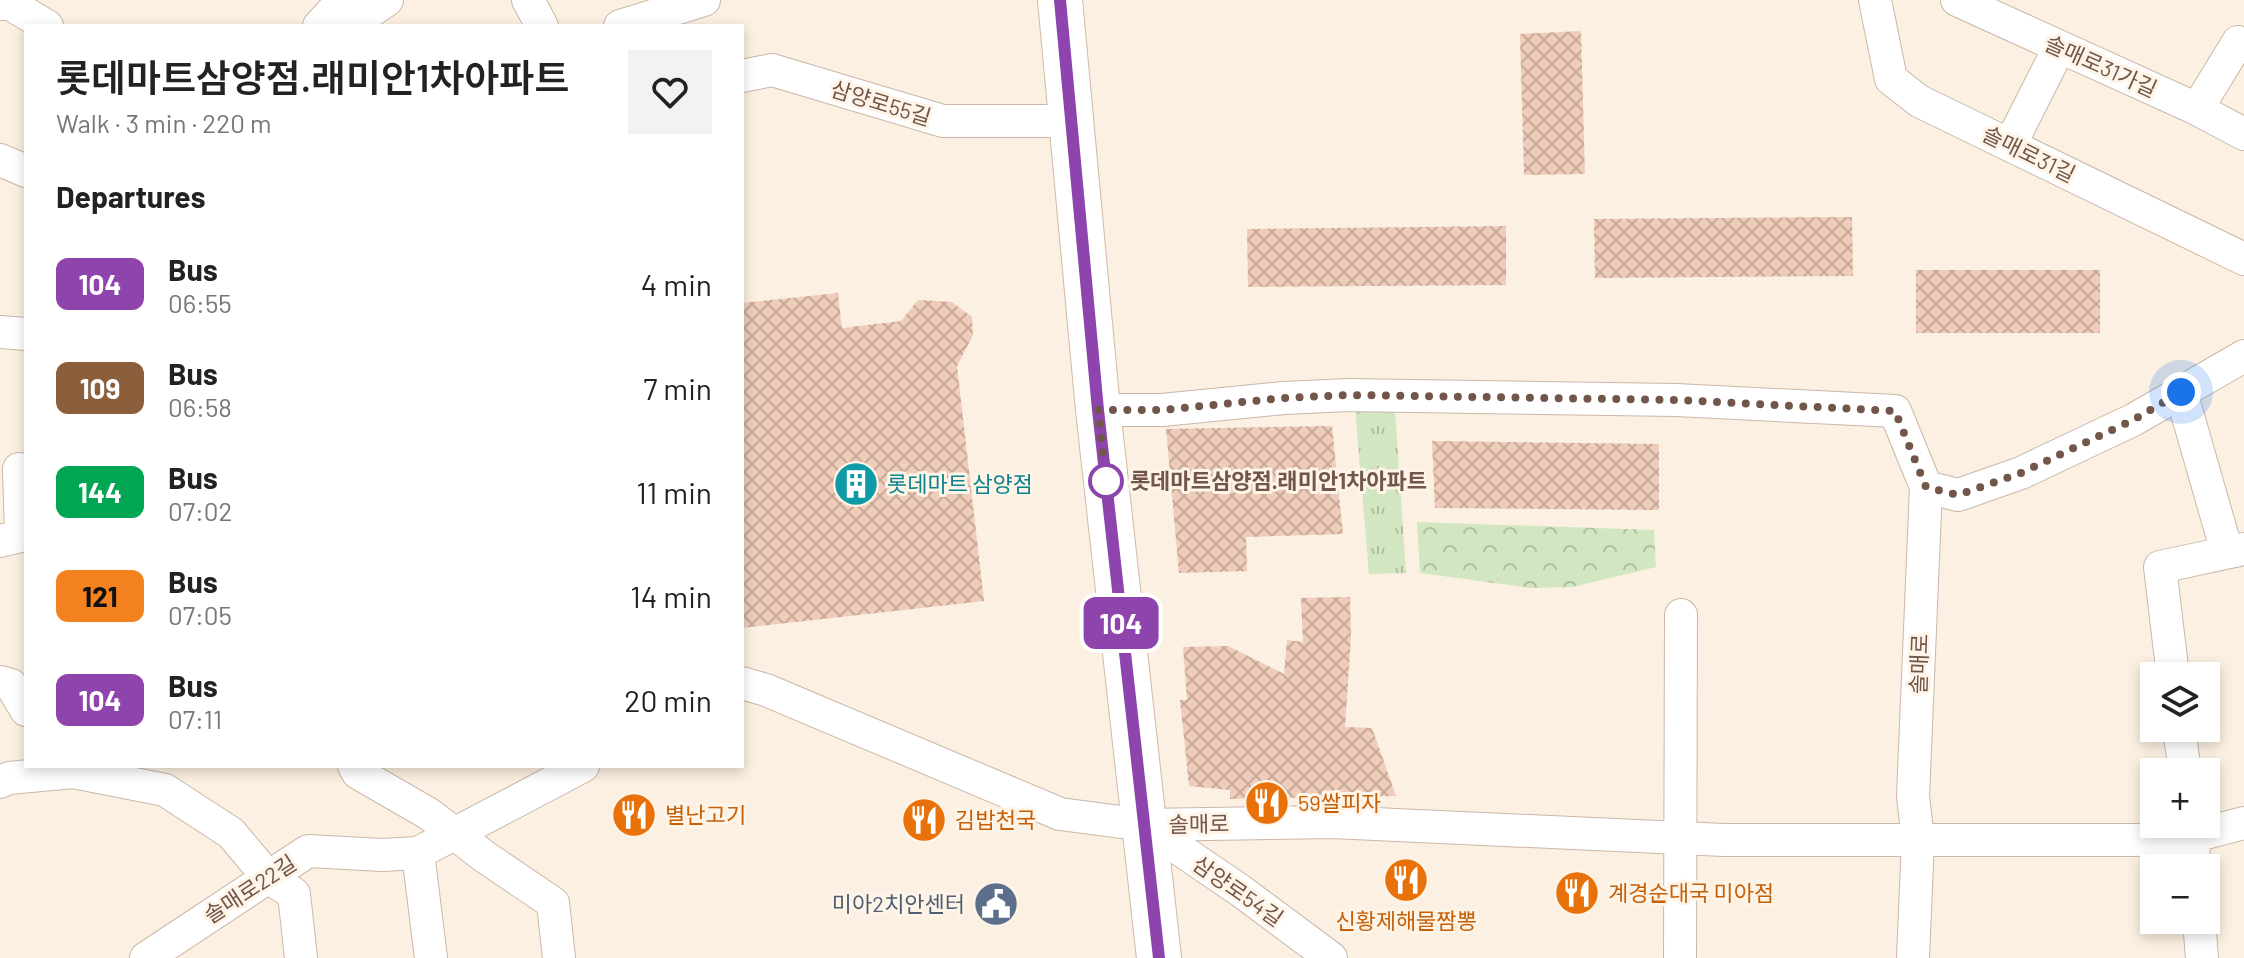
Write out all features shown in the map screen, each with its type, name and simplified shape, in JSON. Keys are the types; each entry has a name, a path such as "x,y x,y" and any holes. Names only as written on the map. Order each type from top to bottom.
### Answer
{"main road":[{"path":"1060,0 1098,410 1159,958"}],"street":[{"path":"321,24 343,0"},
{"path":"352,24 387,0"},
{"path":"528,0 541,24"},
{"path":"626,24 704,0"},
{"name":"솔매로31길","path":"1875,0 1891,79 1919,101 2244,259"},
{"name":"솔매로31가길","path":"1957,0 2197,109 2244,134"},
{"path":"0,4 10,4 44,24"},
{"path":"2197,109 2241,43"},
{"path":"2010,145 2059,48"},
{"name":"삼양로55길","path":"744,76 772,70 943,121 1071,121"},
{"path":"0,160 24,170"},
{"path":"0,332 24,334"},
{"path":"1098,410 1162,410 1348,395 1676,400 1895,411 1926,487 1958,495 2021,473 2133,420 2244,356"},
{"path":"2171,662 2160,567 2236,550 2181,392"},
{"path":"0,541 21,536 15,469"},
{"name":"솔매로","path":"1918,840 1913,796 1926,487"},
{"path":"1680,958 1681,615"},
{"path":"0,682 11,685 24,707"},
{"name":"솔매로","path":"744,684 766,690 1060,814 1144,825 1332,822 1682,838 2179,840 2193,843 2244,823"},
{"path":"355,768 358,773 429,814 553,903 559,958"},
{"name":"솔매로22길","path":"146,958 308,851 382,855 418,853 579,768"},
{"path":"0,782 38,771 73,772 165,790 231,833 268,877 294,894 301,958"},
{"name":"삼양로54길","path":"1144,825 1241,891 1331,958"},
{"path":"1913,958 1918,840"},
{"path":"418,853 431,958"},
{"path":"2200,934 2202,958"}],"green space":[{"path":"1355,408 1395,410 1406,573 1369,574"},
{"path":"1417,522 1654,530 1656,567 1572,587 1531,588 1420,573"}],"building":[{"path":"1581,31 1585,174 1524,175 1520,34"},
{"path":"1852,217 1853,276 1595,278 1594,219"},
{"path":"1506,226 1506,285 1248,287 1247,229"},
{"path":"1916,270 2100,270 2100,333 1916,333"},
{"name":"롯데마트 삼양점","path":"838,293 842,328 901,321 918,300 952,302 972,317 973,335 957,366 984,601 744,628 744,303"},
{"path":"1332,426 1343,534 1246,537 1247,571 1179,573 1166,429"},
{"path":"1432,441 1659,444 1659,510 1435,508"},
{"path":"1350,597 1351,637 1345,727 1372,728 1396,796 1230,799 1230,790 1189,786 1180,700 1187,700 1183,647 1228,646 1284,674 1287,640 1303,642 1301,598"}],"bus line":[{"name":"104","path":"1060,0 1098,410 1159,958"}],"place":[{"name":"롯데마트삼양점.래미안1차아파트","path":"1106,481"},
{"name":"롯데마트 삼양점","path":"856,484"},
{"name":"59쌀피자","path":"1267,803"},
{"name":"별난고기","path":"634,815"},
{"name":"김밥천국","path":"924,820"},
{"name":"신황제해물짬뽕","path":"1406,880"},
{"name":"계경순대국 미아점","path":"1577,893"},
{"name":"미아2치안센터","path":"996,904"}],"route":[{"path":"1106,481 1098,410 1162,410 1348,395 1676,400 1895,411 1926,487 1958,495 2021,473 2133,420 2181,392"}]}
